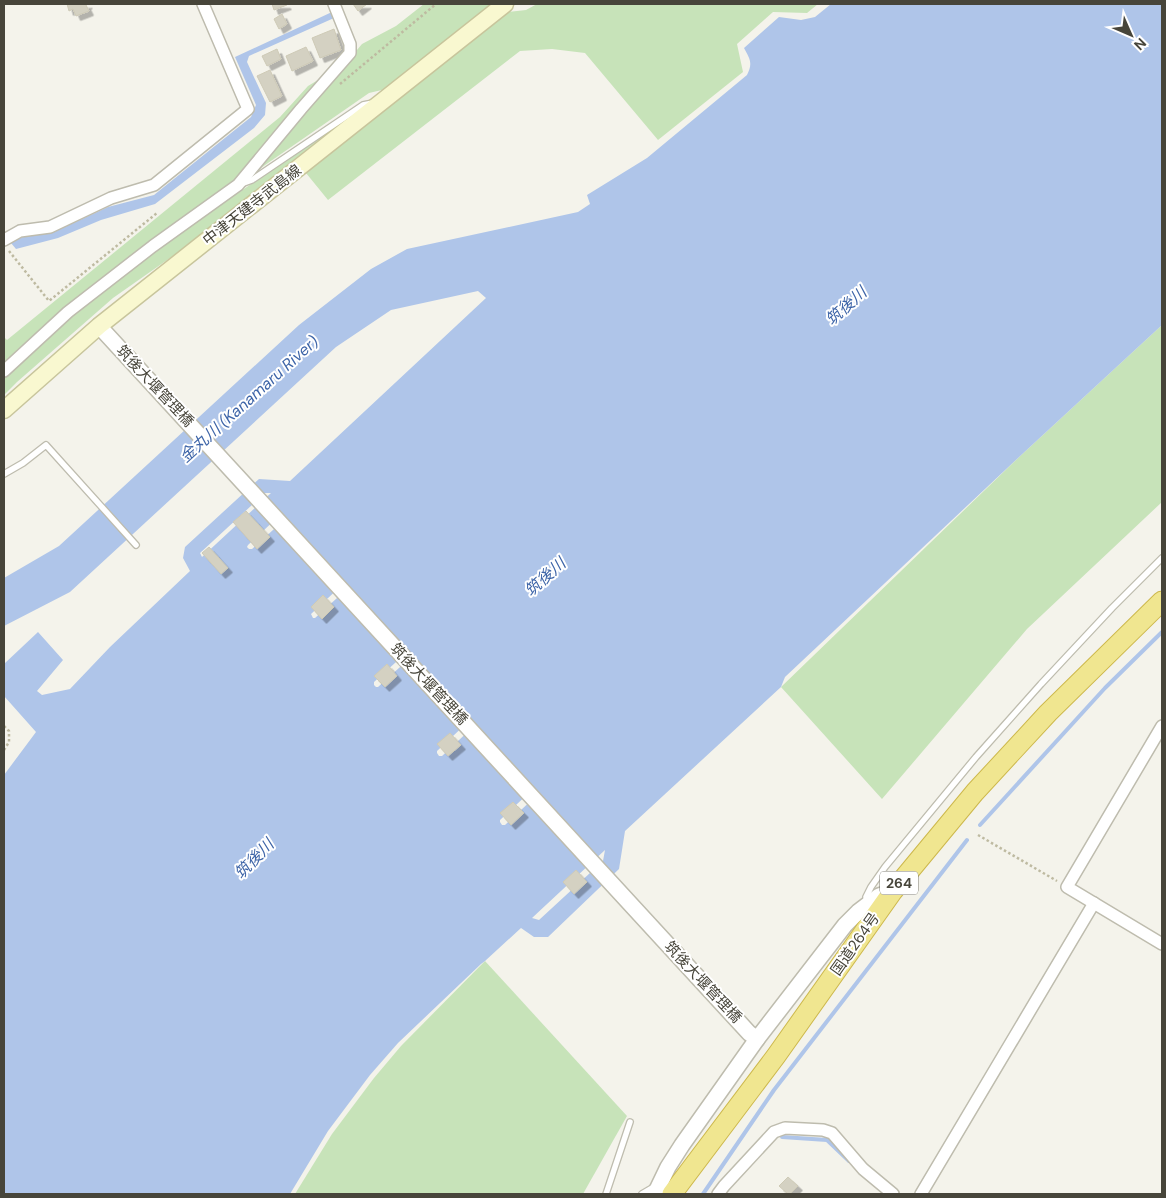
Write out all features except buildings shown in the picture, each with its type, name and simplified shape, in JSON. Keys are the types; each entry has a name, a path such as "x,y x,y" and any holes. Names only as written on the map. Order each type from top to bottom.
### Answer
{"highway":[{"name":"国道264号","path":"663,1190 776,1056 893,891 975,792 1048,713 1162,601"}],"main road":[{"name":"中津天建寺武島線","path":"4,410 104,331 382,102 505,4"}],"street":[{"path":"7,246 20,232 50,227 110,198 154,185 248,109 203,4"},
{"path":"4,371 68,312 153,246 238,185 301,108 350,53 350,44 334,4"},
{"name":"筑後大堰管理橋","path":"104,331 753,1036"},
{"path":"1162,726 1067,887 1162,944"},
{"path":"663,1190 668,1167 753,1036 845,925 879,896 893,891"},
{"path":"921,1194 1094,903"},
{"path":"718,1194 774,1132 785,1128 823,1130 832,1133 863,1170 893,1194"}],"lane":[{"path":"238,185 252,180 362,105 382,102"},
{"path":"4,474 46,445 136,545"},
{"path":"867,905 866,897 871,887 914,831 976,757 1079,642 1162,558"},
{"path":"606,1194 630,1122"},
{"path":"642,1194 663,1190"}],"path":[{"path":"336,87 436,4"},
{"path":"7,246 49,301 157,213"},
{"path":"4,726 9,732 9,742 4,750"},
{"path":"978,835 1067,887"}],"green space":[{"path":"424,4 493,4 386,89 369,93 255,172 362,44 396,26"},
{"path":"537,4 818,4 807,13 773,12 737,44 743,72 658,140 585,53 552,49 520,51 328,200 306,173 508,12 526,10"},
{"path":"323,77 238,177 151,242 4,364 4,337 7,340 280,117 308,86"},
{"path":"356,113 187,246 113,298 4,395 4,378 76,313 154,250"},
{"path":"1162,325 1162,502 1027,629 882,799 781,687 1018,458"},
{"path":"485,961 627,1116 583,1194 295,1194 332,1134 374,1078 401,1046"}],"water":[{"path":"831,4 1162,4 1162,325 785,677 781,687 625,831 619,869 548,937 534,937 521,928 398,1043 370,1075 328,1131 290,1194 4,1194 4,775 36,732 4,696 4,664 38,632 63,660 37,691 42,695 70,689 110,647 190,571 183,558 185,547 259,479 290,481 486,298 478,291 391,310 336,347 70,592 4,626 4,578 59,546 299,325 371,269 407,249 578,212 590,204 587,195 647,158 747,75 750,61 744,48 779,17 801,20 815,17","holes":["265,493 271,493 202,557 200,553","280,515 284,520 252,549 247,547 248,545","343,584 347,589 313,618 311,614","406,653 410,658 378,687 374,685 374,682","469,721 474,726 442,756 439,756 437,753","532,790 537,795 505,825 502,825 500,822","605,850 603,861 539,920 532,918"]},
{"path":"332,12 334,18 249,56 247,62 266,103 265,115 254,128 155,204 101,220 58,238 16,249 11,243 18,238 54,232 108,207 154,195 251,117 256,105 235,57"}],"waterway":[{"path":"980,825 1105,688 1162,632"},
{"path":"703,1194 774,1090 967,840"},
{"path":"782,1137 827,1140 849,1161"}],"water label":[{"name":"筑後川","path":"846,306"},
{"name":"金丸川 (Kanamaru River)","path":"249,399"},
{"name":"筑後川","path":"545,577"},
{"name":"筑後川","path":"254,859"}]}
